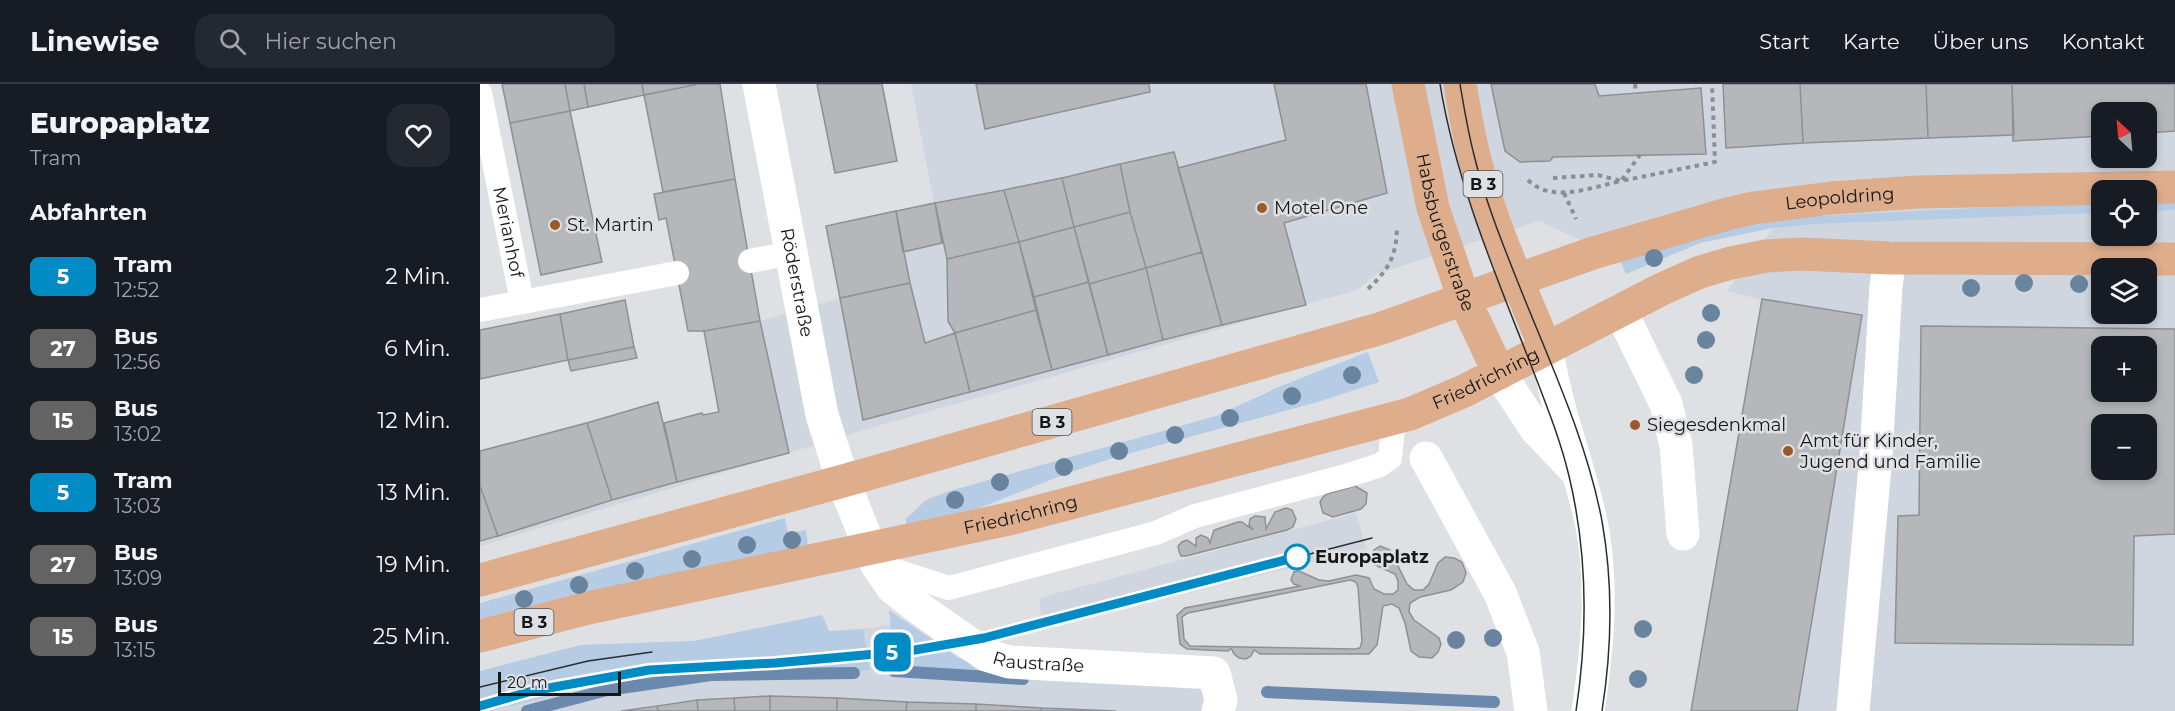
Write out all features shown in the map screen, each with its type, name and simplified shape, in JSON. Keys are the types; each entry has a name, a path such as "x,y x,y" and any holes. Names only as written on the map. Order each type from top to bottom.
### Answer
{"main road":[{"name":"Habsburgerstraße","path":"1408,84 1433,208 1464,299 1499,373"},
{"name":"B 3","path":"1460,84 1474,157 1517,280 1546,349"},
{"name":"Leopoldring","path":"1517,280 1619,245 1753,207 1831,198 1918,192 2175,187"},
{"path":"1546,349 1700,272 1766,256 1800,254 1890,258 2175,259"},
{"path":"1464,299 1517,280"},
{"name":"B 3","path":"480,580 843,481 1382,328 1464,299"},
{"name":"Friedrichring","path":"480,636 588,608 874,557 1394,418 1464,391 1546,349"}],"street":[{"name":"Röderstraße","path":"759,84 822,415 843,481"},
{"path":"1853,711 1876,455 1886,286 1890,258"},
{"path":"1620,310 1666,404 1677,445 1683,534"},
{"path":"1546,349 1593,533 1598,626 1588,711"},
{"path":"1499,373 1536,429 1580,476"},
{"path":"1426,458 1500,593 1523,652 1531,711"},
{"name":"Raustraße","path":"843,481 874,557 893,588 986,655 1009,662 1214,673 1221,700 1218,711"}],"lane":[{"name":"Merianhof","path":"480,93 522,301"},
{"path":"750,261 791,253"},
{"name":"Merianhof","path":"480,310 677,273"},
{"path":"874,557 949,588 1156,533 1195,516 1380,465 1390,458 1394,418"}],"path":[{"path":"1635,84 1636,93"},
{"path":"1528,180 1534,186 1547,192 1564,193 1715,162 1712,84"},
{"path":"1621,181 1640,155"},
{"path":"1553,178 1598,175 1621,181"},
{"path":"1368,289 1382,275 1396,249 1398,218"}],"shaded area":[{"path":"911,84 2175,84 2175,199 2157,200 2157,180 2091,180 2091,203 1815,216 1619,258 1539,221 1377,274 1357,290 881,425 480,546 480,451 658,402 664,423 702,413 703,415 718,412 704,331 760,321 840,298 903,252 942,243"},
{"path":"2175,199 2175,210 2157,211 2157,200"},
{"path":"2091,202 2091,213 1816,224 1773,228 1700,243 1626,274 1619,258 1749,223 1815,216"},
{"path":"2175,210 2175,711 1691,711 1762,300 1727,291 1773,228 1816,224 2091,213 2091,246 2157,246 2157,211"},
{"path":"1368,352 1379,382 1321,401 1116,457 1068,473 977,509 906,525 906,519 926,500 946,492 1216,416 1281,386"},
{"path":"1356,513 1366,549 1043,629 1039,598"},
{"path":"785,518 788,533 806,530 808,546 578,594 480,619 480,603"},
{"path":"889,610 957,657 983,668 982,673 895,668"},
{"path":"822,615 829,631 863,629 870,670 699,676 588,687 490,711 480,711 480,671 581,645 694,641"},
{"path":"907,622 944,648 899,669 1190,682 1236,711 480,711 480,671 581,645 694,641 863,629"}],"building":[{"path":"502,84 565,84 570,111 510,123"},
{"path":"565,84 584,84 588,107 570,111"},
{"path":"584,84 642,84 644,95 588,107"},
{"path":"642,84 699,84 644,95"},
{"path":"699,84 720,84 735,179 663,192 644,95"},
{"path":"817,84 882,84 897,161 835,173"},
{"path":"976,84 1149,84 1150,92 985,129"},
{"name":"Motel One","path":"1274,84 1366,84 1387,193 1284,223 1306,305 1222,325 1178,168 1286,140"},
{"path":"1491,84 1595,84 1599,96 1701,88 1706,154 1553,157 1550,161 1520,162 1505,151"},
{"path":"1723,84 1800,84 1803,143 1726,148"},
{"path":"1800,84 1926,84 1928,138 1803,143"},
{"path":"1926,84 2012,84 2014,135 1928,138"},
{"path":"2012,84 2175,84 2175,131 2157,132 2157,102 2091,102 2091,137 2013,141"},
{"path":"570,111 602,262 541,275 510,123"},
{"path":"1174,152 1202,252 1146,268 1130,212 1120,164"},
{"path":"1120,164 1130,212 1074,227 1062,178"},
{"path":"1062,178 1074,227 1019,242 1004,190"},
{"path":"735,179 760,321 704,331 688,331 666,218 659,220 654,194"},
{"path":"1004,190 1019,242 947,259 935,203"},
{"path":"935,203 942,243 903,252 896,211"},
{"path":"896,211 910,283 840,298 826,226"},
{"path":"1130,212 1146,268 1089,284 1074,227"},
{"path":"1074,227 1089,282 1034,297 1019,242"},
{"path":"1019,242 1036,310 955,333 948,321 947,259"},
{"path":"1202,252 1222,325 1163,340 1146,268"},
{"path":"1146,268 1163,340 1108,355 1089,284"},
{"path":"1089,282 1108,355 1052,370 1034,297"},
{"path":"910,283 925,343 955,333 970,392 863,420 840,298"},
{"name":"Amt für Kinder, Jugend und Familie","path":"1762,299 1862,315 1797,711 1691,711"},
{"path":"625,300 634,347 568,360 560,314"},
{"path":"1036,310 1052,370 970,392 955,333"},
{"path":"560,314 568,360 480,379 480,330"},
{"path":"760,321 789,453 677,482 664,423 702,413 703,415 719,412 704,331"},
{"path":"1921,326 2175,329 2175,534 2134,536 2133,645 1895,643 1898,516 1919,515"},
{"path":"634,347 637,358 571,371 568,360"},
{"path":"658,402 677,482 612,500 587,423"},
{"path":"587,423 612,500 498,536 480,486 480,451"},
{"path":"480,486 498,536 480,541"},
{"path":"1355,486 1367,493 1366,504 1361,509 1333,517 1323,513 1320,502 1323,497"},
{"path":"1286,508 1292,510 1296,519 1293,527 1287,530 1181,556 1178,546 1182,542 1187,540 1196,546 1196,538 1201,535 1208,538 1210,543 1214,530 1238,522 1242,522 1253,530 1249,525 1250,519 1255,516 1265,517 1266,529 1275,512"},
{"path":"1380,546 1390,550 1407,584 1414,590 1423,590 1429,584 1438,563 1445,557 1462,562 1466,573 1463,582 1451,590 1420,597 1410,603 1409,612 1414,620 1439,638 1441,644 1438,652 1432,658 1419,657 1411,651 1399,608 1392,604 1383,606 1377,645 1369,654 1260,654 1254,650 1246,659 1239,658 1231,648 1228,651 1187,649 1180,644 1177,615 1185,608 1300,586 1291,580 1294,572 1299,571 1319,580 1329,581 1356,575 1369,578 1374,589 1384,594 1393,594 1398,590 1395,574 1375,565 1371,558 1374,550"},
{"path":"1350,580 1356,582 1358,587 1362,641 1360,648 1190,646 1184,639 1182,617 1188,613"},
{"path":"770,696 770,711 735,711 734,698"},
{"path":"770,696 837,698 837,711 770,711"},
{"path":"734,698 735,711 698,711 697,700"},
{"path":"837,698 907,702 906,711 837,711"},
{"path":"697,700 698,711 658,711 657,706"},
{"path":"907,702 976,704 976,711 906,711"},
{"path":"976,704 1041,708 1041,711 976,711"},
{"path":"657,706 658,711 621,711"},
{"path":"1041,708 1116,711 1041,711"}],"waterway":[{"path":"894,671 1023,679"},
{"path":"527,711 607,690 711,675 854,673"},
{"path":"1267,692 1494,702"}],"tram line":[{"path":"1440,84 1466,192 1552,420 1569,476 1580,535 1584,593 1583,652 1576,711"},
{"path":"1460,84 1472,146 1488,202 1565,399 1595,490 1606,544 1610,616 1608,663 1602,711"},
{"path":"480,706 532,691 649,670 775,664 909,651 984,638 1372,538"},
{"name":"5","path":"480,706 532,691 649,670 775,663 909,651 984,638 1297,557"},
{"path":"480,687 588,661 652,652"}],"place":[{"name":"Motel One","path":"1262,208"},
{"name":"St. Martin","path":"555,225"},
{"name":"Siegesdenkmal","path":"1635,425"},
{"name":"Amt für Kinder, Jugend und Familie","path":"1788,451"},
{"name":"Europaplatz","path":"1297,557"}]}
